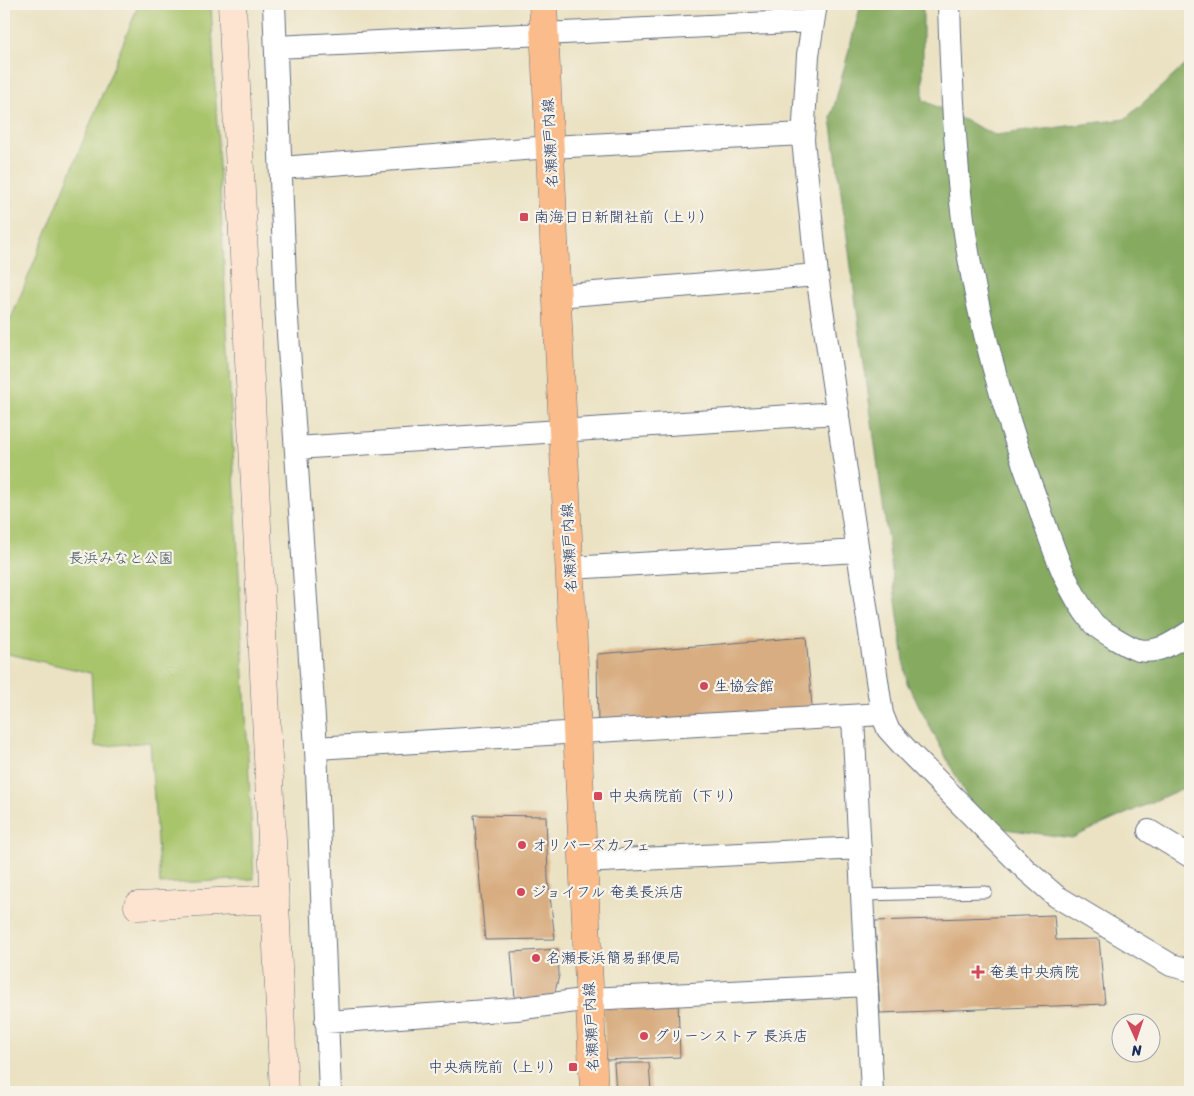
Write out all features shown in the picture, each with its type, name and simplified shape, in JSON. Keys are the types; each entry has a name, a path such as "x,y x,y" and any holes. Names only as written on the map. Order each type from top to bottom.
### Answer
{"main road":[{"name":"名瀬瀬戸内線","path":"543,4 594,1092"}],"street":[{"path":"232,4 284,1092"},
{"path":"274,4 286,304 316,748 330,1092"},
{"path":"949,4 955,148 973,278 988,350 1017,448 1052,543 1071,590 1095,625 1138,650 1165,649 1190,632"},
{"path":"276,47 545,34 814,12 808,55 804,134 818,275 882,714 888,729 906,749 1026,870 1056,896 1171,965 1190,970"},
{"path":"281,168 550,147 804,134"},
{"path":"557,296 818,275"},
{"path":"296,448 838,413"},
{"path":"570,568 858,551"},
{"path":"316,748 882,714"},
{"path":"853,717 872,1092"},
{"path":"1150,831 1190,856"},
{"path":"584,862 860,848"},
{"path":"138,906 275,900"},
{"path":"326,1022 516,1008 590,999 867,985"}],"lane":[{"path":"862,895 986,892"}],"green space":[{"name":"長浜みなと公園","path":"139,4 211,4 254,879 160,884 150,742 95,747 91,673 4,653 4,336"},
{"path":"861,4 923,4 923,100 995,135 1125,119 1190,61 1190,785 1072,838 982,826 907,683 831,118"}],"building":[{"name":"生協会館","path":"806,637 813,718 598,730 597,654"},
{"path":"474,815 546,816 548,879 555,939 485,940"},
{"path":"1054,915 1056,940 1099,939 1105,1004 880,1013 875,921"},
{"path":"558,949 559,976 552,1003 516,1009 511,952"},
{"path":"678,1001 680,1057 606,1060 603,1005"},
{"path":"614,1063 649,1063 651,1092 616,1092"}],"place":[{"name":"南海日日新聞社前（上り）","path":"524,217"},
{"name":"生協会館","path":"704,686"},
{"name":"中央病院前（下り）","path":"598,796"},
{"name":"オリバーズカフェ","path":"522,845"},
{"name":"ジョイフル 奄美長浜店","path":"521,892"},
{"name":"名瀬長浜簡易郵便局","path":"536,958"},
{"name":"奄美中央病院","path":"978,972"},
{"name":"グリーンストア 長浜店","path":"644,1036"},
{"name":"中央病院前（上り）","path":"573,1067"}]}
